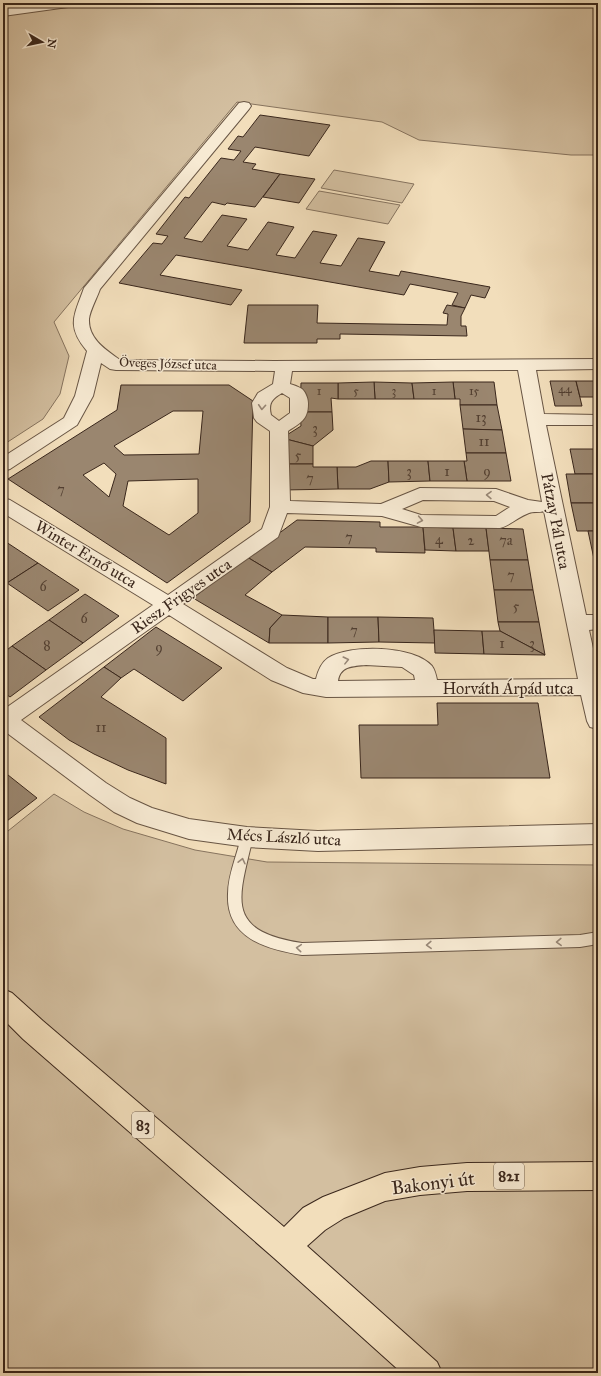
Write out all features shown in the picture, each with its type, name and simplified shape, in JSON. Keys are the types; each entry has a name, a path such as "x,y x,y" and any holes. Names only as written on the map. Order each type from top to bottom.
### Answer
{"main road":[{"name":"83","path":"3,1001 33,1030 285,1246 426,1373"},
{"name":"Bakonyi út","path":"285,1246 314,1219 334,1207 385,1187 420,1181 466,1177 598,1176"}],"street":[{"path":"3,12 68,3"},
{"name":"Öveges József utca","path":"244,106 92,288 81,319 85,338 96,351 116,365 284,366 526,364"},
{"path":"3,465 71,421 84,396 96,351"},
{"path":"526,364 598,364"},
{"name":"Pátzay Pál utca","path":"526,364 553,507 598,721"},
{"path":"281,386 296,393 299,398 298,413 279,429 263,418 261,403 264,397 281,386 284,366"},
{"path":"536,420 598,420"},
{"name":"Riesz Frigyes utca","path":"4,719 170,605 271,532 280,508 279,429"},
{"path":"383,510 420,494 496,495 526,506 553,507"},
{"name":"Winter Ernő utca","path":"3,504 170,605"},
{"path":"280,508 383,510 421,521 500,522 526,506"},
{"name":"Horváth Árpád utca","path":"170,605 279,674 311,687 326,689 590,687"},
{"path":"577,622 598,622"},
{"name":"Horváth Árpád utca","path":"326,689 330,668 337,662 350,658 388,657 407,660 424,671 427,688"},
{"name":"Mécs László utca","path":"4,719 98,789 122,805 145,816 189,829 247,837 318,841 598,834"}],"lane":[{"path":"247,837 234,893 236,913 240,921 248,930 258,937 279,946 310,949 580,941 598,938"}],"shaded area":[{"path":"3,3 598,3 598,155 571,155 419,140 382,122 237,102 54,322 69,356 60,394 43,419 3,445"},
{"path":"334,170 414,184 402,203 321,188"},
{"path":"319,191 400,205 388,224 306,209"},
{"path":"54,794 84,812 123,829 195,850 267,862 598,865 598,1373 3,1373 3,835"}],"building":[{"path":"260,115 330,125 309,156 255,147 243,162 256,164 252,169 280,174 255,207 227,203 225,205 212,202 184,238 202,242 222,215 247,219 227,246 248,250 268,222 294,227 276,255 295,258 313,231 337,235 320,263 341,266 358,238 385,242 369,271 399,276 401,271 490,287 485,298 471,295 465,308 452,305 458,293 410,284 404,295 176,255 160,275 242,290 231,305 119,283 153,243 162,244 168,236 156,234 185,197 189,198 221,158 234,160 241,151 228,149 238,136 243,137"},
{"path":"280,174 315,179 299,203 263,197"},
{"path":"248,305 318,305 317,323 447,325 448,314 443,313 447,305 465,308 461,316 461,326 466,326 467,336 340,334 340,339 317,339 317,343 244,343"},
{"path":"550,381 576,381 582,406 555,406"},
{"path":"576,381 598,381 598,397 580,397"},
{"path":"374,382 412,383 414,399 375,399"},
{"path":"374,382 375,399 338,399 338,383"},
{"path":"453,382 494,382 497,405 460,405 460,399 455,399"},
{"path":"453,382 455,399 414,399 412,383"},
{"path":"301,383 338,383 338,399 331,398 332,412 300,412"},
{"path":"121,385 229,385 253,401 250,522 167,583 8,479 117,410","holes":["173,411 203,411 199,454 124,455 114,446","104,463 116,474 109,497 83,475","198,479 198,513 169,535 123,506 128,481"]},
{"path":"460,405 497,405 502,430 463,429"},
{"path":"300,412 332,412 333,430 313,446 282,438 301,426"},
{"path":"463,429 502,430 506,453 466,453"},
{"path":"282,438 313,446 313,464 282,464"},
{"path":"570,449 598,449 598,474 575,474"},
{"path":"466,453 506,453 511,481 467,481 464,461 467,461"},
{"path":"371,461 388,461 389,482 370,489 338,489 337,467 356,467"},
{"path":"388,461 428,461 430,481 389,482"},
{"path":"428,461 464,461 467,481 430,481"},
{"path":"282,464 313,464 313,467 337,467 338,489 283,490"},
{"path":"566,474 598,474 598,503 571,503"},
{"path":"571,503 598,503 598,531 577,531"},
{"path":"297,520 380,522 380,527 423,527 425,553 376,552 376,548 305,547 272,572 247,557"},
{"path":"423,527 453,528 456,551 425,550"},
{"path":"453,528 486,528 489,551 456,551"},
{"path":"486,528 523,529 528,560 490,560"},
{"path":"588,531 598,531 598,559 594,559"},
{"path":"3,540 38,563 7,583 3,581"},
{"path":"247,557 272,572 245,595 282,615 270,628 269,643 193,598"},
{"path":"490,560 528,560 533,590 494,590"},
{"path":"38,563 79,590 48,611 7,583"},
{"path":"494,590 533,590 539,622 498,622"},
{"path":"85,594 119,616 83,643 49,620"},
{"path":"282,615 328,617 328,643 269,643 270,628"},
{"path":"328,617 378,617 379,642 328,643"},
{"path":"378,617 433,618 435,643 379,642"},
{"path":"49,620 83,643 46,670 12,646"},
{"path":"498,622 539,622 545,655 500,631"},
{"path":"156,627 222,668 183,701 134,669 121,678 104,667"},
{"path":"434,630 482,631 484,654 435,653"},
{"path":"482,631 500,631 545,655 484,654"},
{"path":"12,646 46,670 10,697 3,692 3,653"},
{"path":"104,667 121,678 101,697 166,738 166,784 128,770 94,754 69,740 39,717"},
{"path":"437,703 538,703 550,778 361,778 359,725 438,725"},
{"path":"3,771 37,798 3,824"}]}
